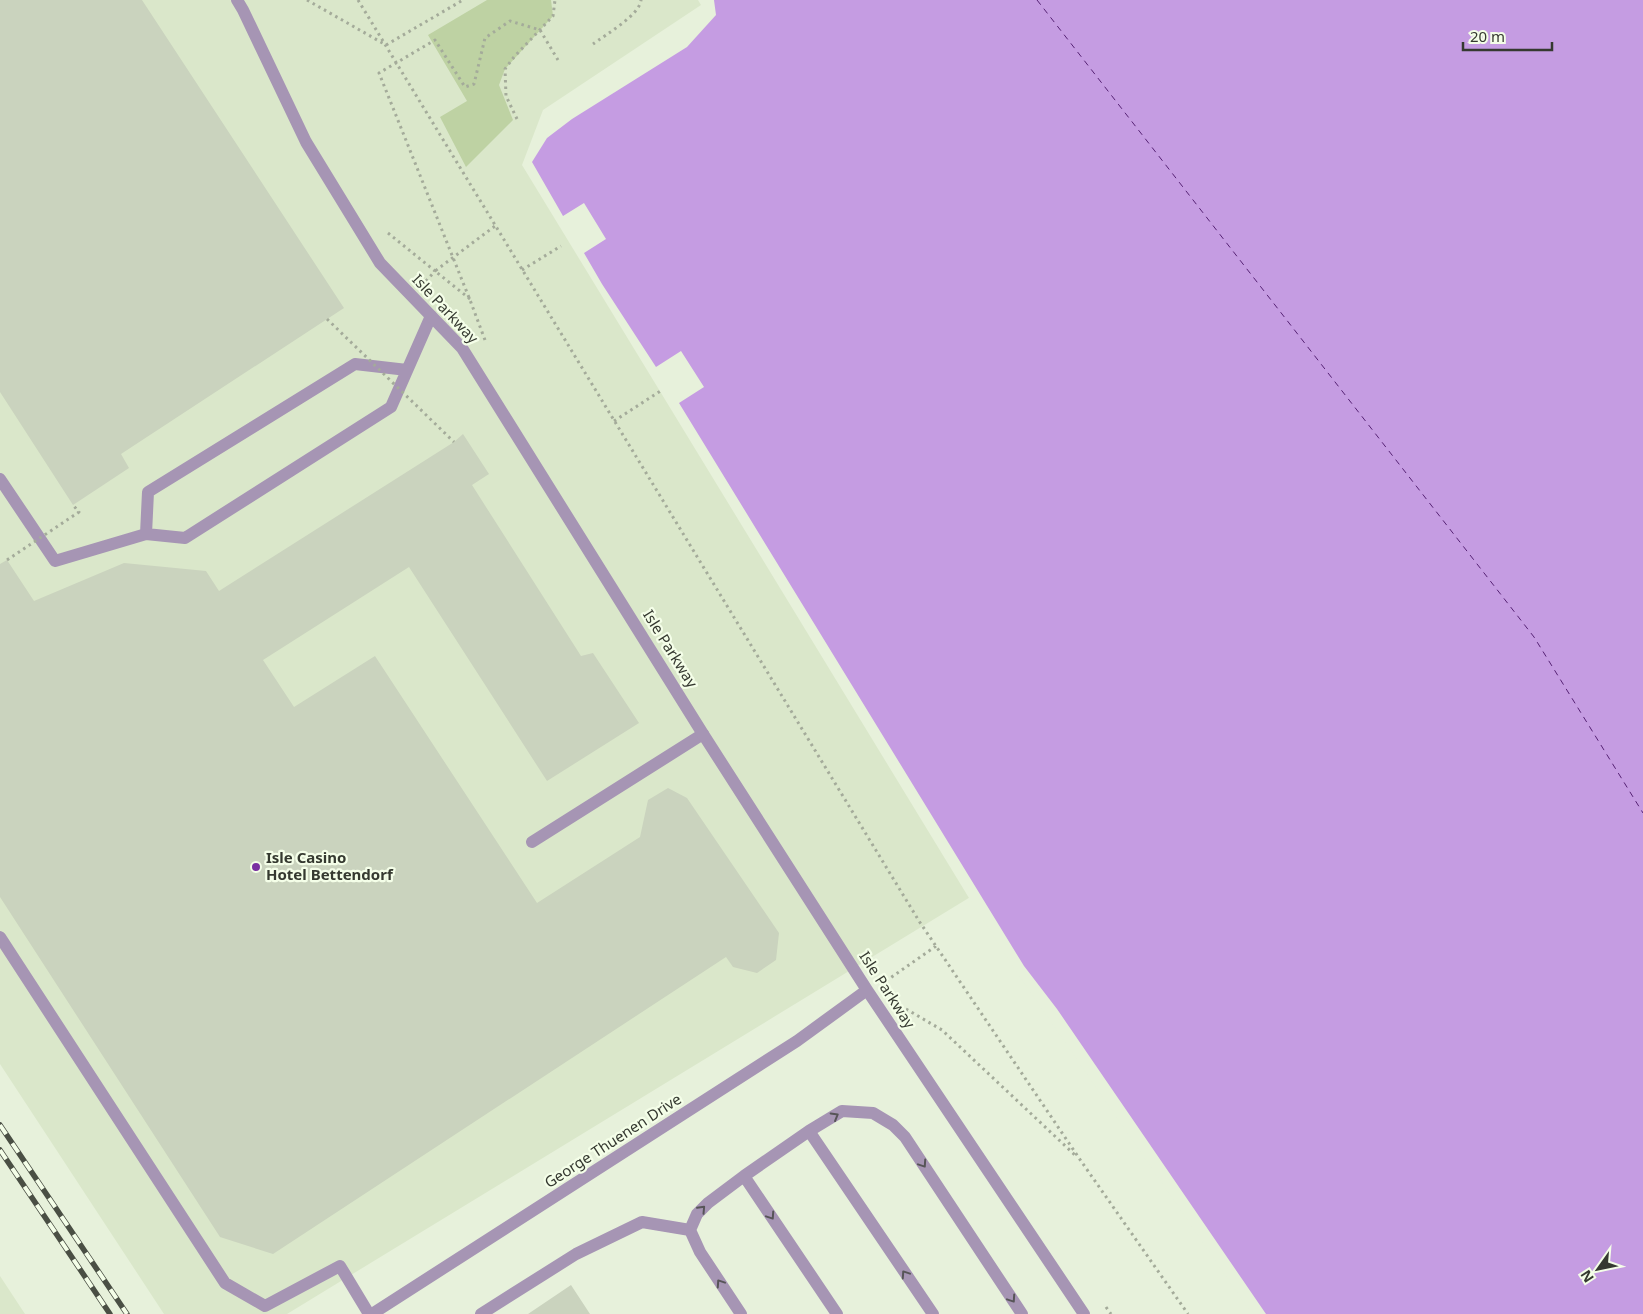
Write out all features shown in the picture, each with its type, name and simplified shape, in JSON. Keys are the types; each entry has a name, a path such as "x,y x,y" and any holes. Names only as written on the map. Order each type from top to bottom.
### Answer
{"street":[{"name":"Isle Parkway","path":"236,0 243,10 306,142 380,263 462,348 703,734 867,990 1084,1314"},
{"path":"0,479 55,561 146,534 185,538 391,407 431,316"},
{"path":"146,534 148,492 355,364 407,370"},
{"path":"532,842 703,734"},
{"path":"0,937 225,1283 264,1306 340,1266 371,1314"},
{"name":"George Thuenen Drive","path":"371,1314 797,1041 867,990"},
{"path":"741,1314 700,1252 690,1230 697,1214 708,1203 744,1176 808,1131 842,1111 873,1113 893,1125 905,1137 1022,1314"},
{"path":"808,1131 933,1314"},
{"path":"744,1176 837,1314"},
{"path":"481,1314 576,1254 642,1222 690,1230"}],"path":[{"path":"307,0 386,45"},
{"path":"358,0 914,913 1081,1161 1188,1314"},
{"path":"386,45 463,0"},
{"path":"516,119 506,96 504,69 553,16 555,0"},
{"path":"593,44 626,20 641,5 642,0"},
{"path":"485,342 453,257 378,73 435,40 465,87 474,84 485,38 510,21 540,30 558,60"},
{"path":"470,300 435,271 495,226"},
{"path":"522,270 561,246"},
{"path":"327,319 454,442"},
{"path":"614,421 662,390"},
{"path":"7,560 79,512 73,505"},
{"path":"890,990 885,981 936,946"},
{"path":"906,1015 901,1006 942,1030 1081,1161"},
{"path":"1105,1306 1111,1314"}],"shaded area":[{"path":"0,0 701,0 972,896 287,1314 164,1314 0,1064"},
{"path":"487,0 551,0 553,16 505,69 499,85 513,120 466,167 440,117 467,101 428,35"},
{"path":"701,0 1643,0 1643,1314 1255,1314 1057,1025 524,164 545,112 704,6"},
{"path":"0,1276 25,1314 0,1314"}],"pier":[{"path":"698,0 714,0 716,15 687,47 572,119 547,138 532,162 563,216 584,203 606,239 584,253 656,367 681,351 704,387 679,403 1024,966 1057,1009 1266,1314 1252,1314 1016,971 969,898 522,165 543,110 701,5"}],"building":[{"path":"0,0 142,0 344,308 121,454 129,468 73,505 0,392"},
{"name":"Isle Casino Hotel Bettendorf","path":"463,434 489,474 472,485 581,656 593,653 639,723 547,781 409,567 263,660 294,707 375,656 537,903 640,837 648,800 668,788 687,798 779,933 776,960 757,973 733,967 726,957 273,1254 220,1237 0,897 0,564 7,560 34,601 124,563 206,571 219,591 454,442"},
{"path":"571,1285 590,1314 528,1314"}],"ferry route":[{"path":"1037,0 1534,637 1643,813"}],"railway":[{"path":"0,1125 127,1314"},
{"path":"0,1150 110,1314"}],"place":[{"name":"Isle Casino Hotel Bettendorf","path":"256,867"}]}
